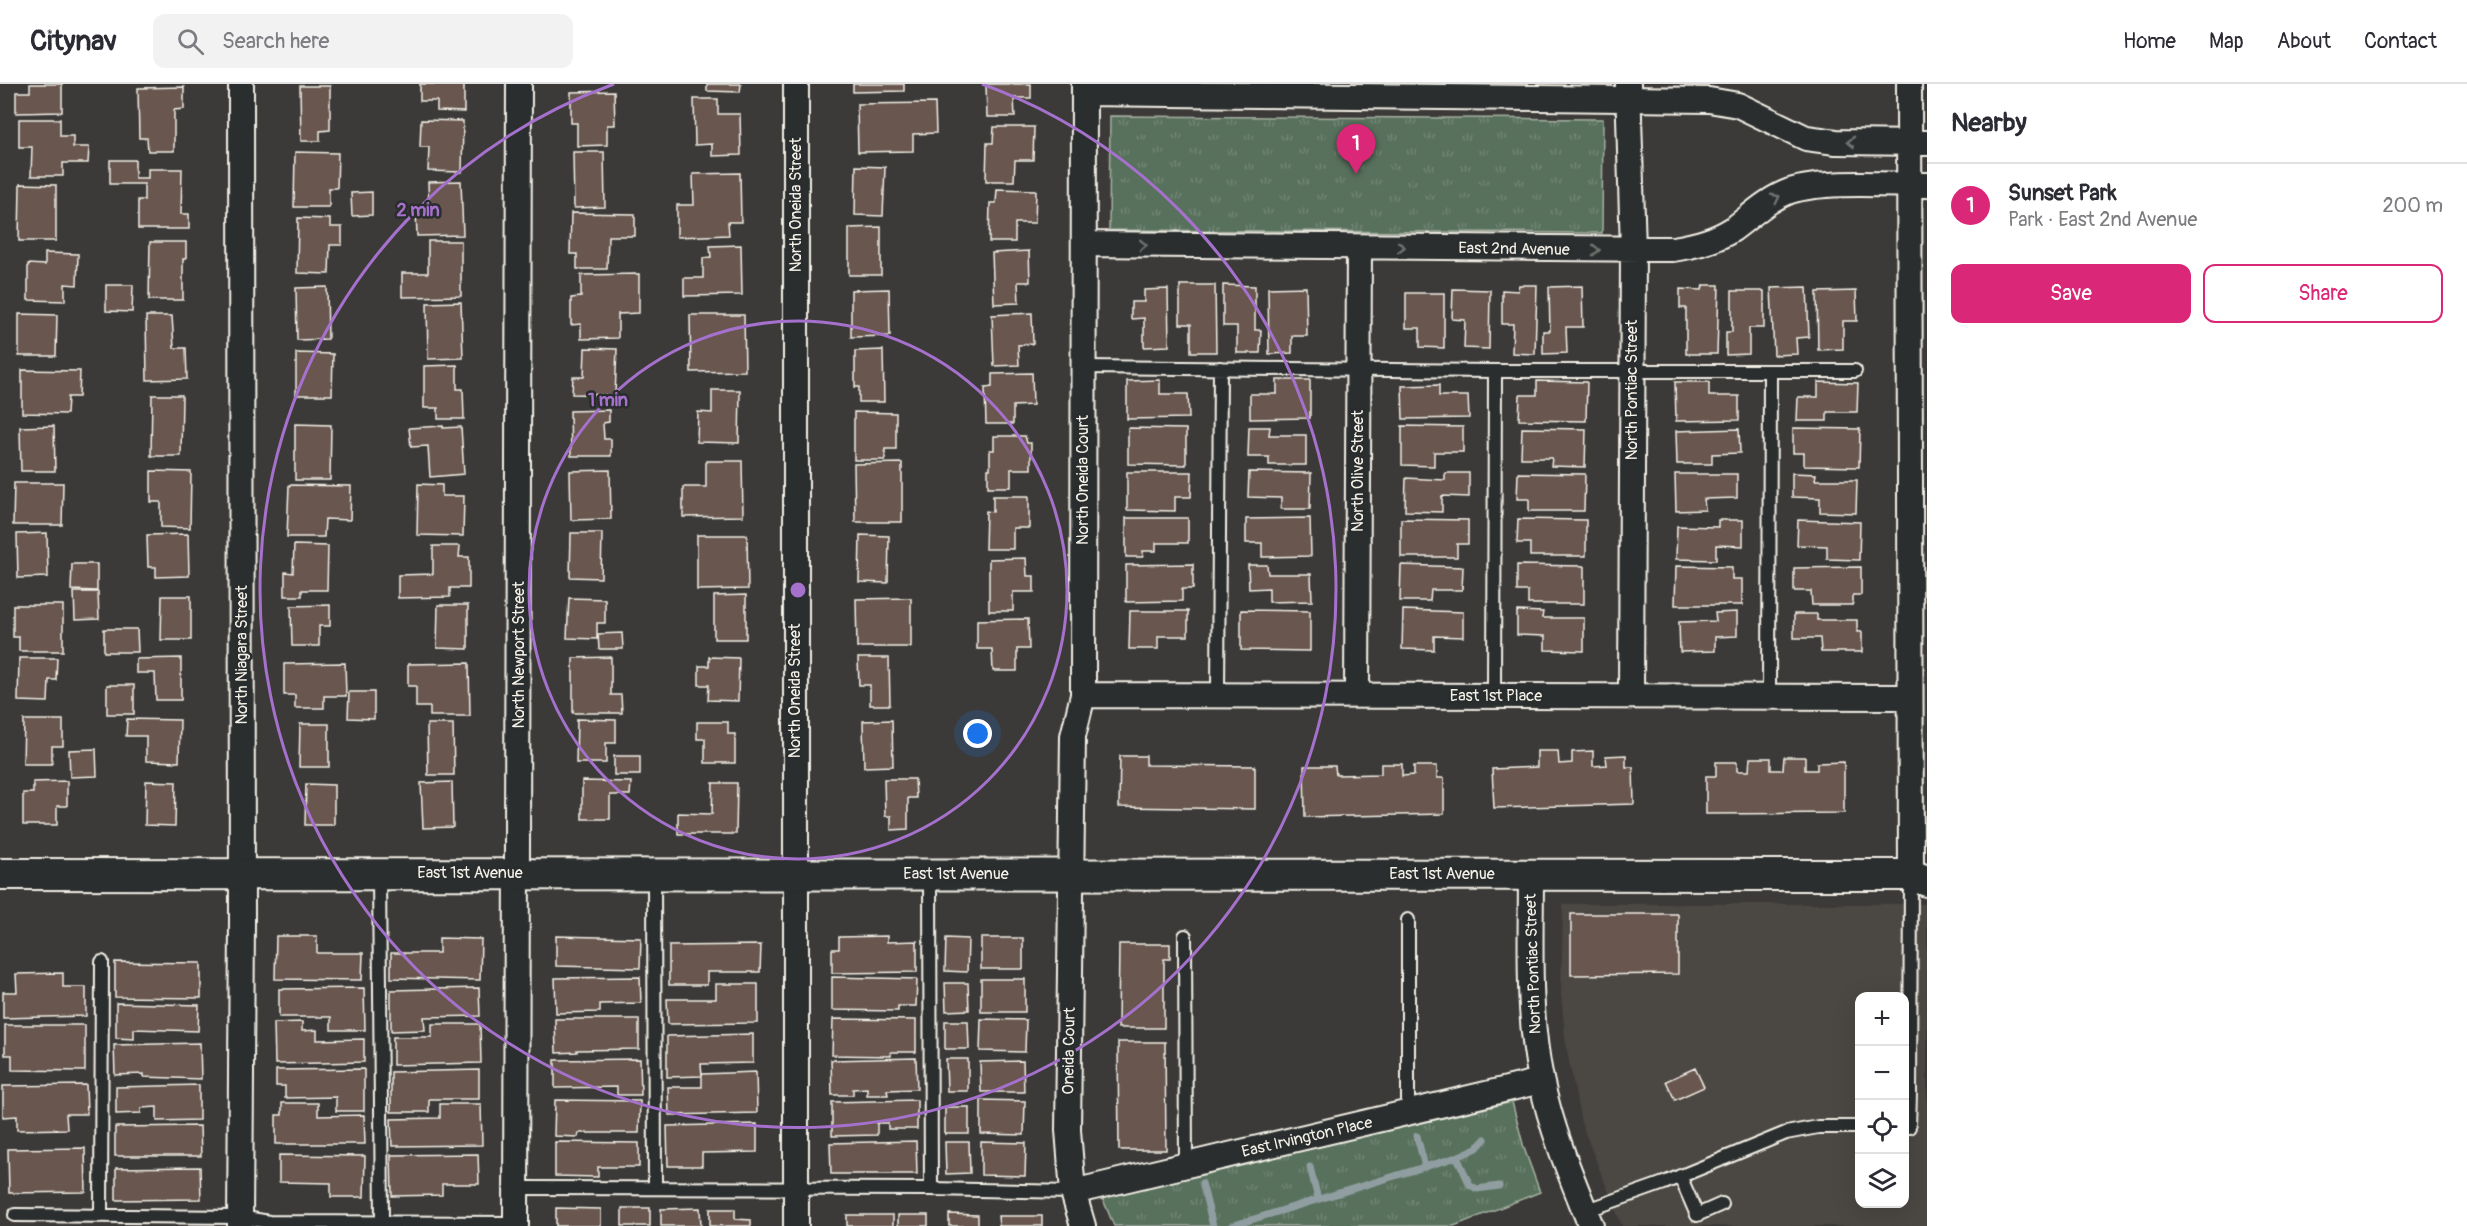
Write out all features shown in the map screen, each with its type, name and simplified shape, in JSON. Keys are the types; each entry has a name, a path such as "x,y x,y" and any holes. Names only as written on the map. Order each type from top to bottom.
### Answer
{"street":[{"name":"North Niagara Street","path":"240,1221 241,84"},
{"name":"North Newport Street","path":"516,1225 519,84"},
{"name":"North Oneida Street","path":"796,84 794,1188 796,1226"},
{"path":"1909,84 1918,143 1919,185 1918,514 1909,697 1922,874"},
{"path":"1084,89 1628,92 1726,102 1760,114 1806,138 1836,142 1918,143"},
{"name":"North Oneida Court","path":"1071,875 1072,736 1083,695 1084,89"},
{"name":"North Pontiac Street","path":"1628,92 1633,250 1631,696"},
{"name":"East 2nd Avenue","path":"1084,244 1673,249 1706,243 1731,230 1769,201 1797,189 1836,185 1919,185"},
{"name":"North Olive Street","path":"1358,695 1359,247"},
{"name":"East 1st Place","path":"1083,695 1909,697"},
{"name":"North Pontiac Street","path":"1531,873 1531,993 1541,1082 1565,1160 1588,1218"},
{"name":"East 1st Avenue","path":"0,874 1922,874"},
{"name":"Oneida Court","path":"1071,875 1068,1130 1072,1192 1083,1226"},
{"name":"East Irvington Place","path":"1072,1192 1541,1082"}],"lane":[{"path":"1083,367 1495,371 1855,370"},
{"path":"1218,695 1220,368"},
{"path":"1494,696 1495,371"},
{"path":"1769,696 1770,371"},
{"path":"379,873 382,1221"},
{"path":"654,873 655,1188"},
{"path":"930,873 931,1189"},
{"path":"1909,1127 1922,874"},
{"path":"1408,920 1408,1114"},
{"path":"1185,936 1186,1165"},
{"path":"101,1216 102,962"},
{"path":"1588,1218 1773,1137 1802,1128 1855,1127"},
{"path":"1680,1176 1696,1215 1722,1204"},
{"path":"517,1188 794,1188 1072,1192"},
{"path":"15,1215 269,1222 382,1221 516,1225"}],"shaded area":[{"path":"1563,904 1927,904 1927,1226 1622,1226 1581,1123 1566,1045 1561,995"}],"green space":[{"path":"1110,116 1603,119 1602,233 1109,230"},
{"path":"1512,1102 1524,1148 1540,1192 1454,1226 1114,1226 1102,1197"}],"building":[{"path":"30,84 62,84 62,112 16,113 16,92 30,92"},
{"path":"420,84 464,84 464,112 437,111 437,101 420,101"},
{"path":"707,84 741,84 740,92 707,91"},
{"path":"853,84 904,84 904,91 853,92"},
{"path":"986,84 1031,84 1031,98 1014,98 1015,117 987,117"},
{"path":"300,86 330,86 330,130 320,131 320,141 301,141"},
{"path":"184,87 184,109 174,110 174,151 148,151 147,138 139,138 138,88"},
{"path":"614,91 615,125 607,125 607,145 577,146 577,123 571,123 571,92"},
{"path":"694,99 718,99 718,114 740,114 741,155 712,156 712,144 695,145"},
{"path":"935,103 936,133 913,134 913,151 858,152 857,104"},
{"path":"19,119 60,119 60,136 73,136 73,147 89,147 88,163 63,163 63,176 31,176 32,147 19,147"},
{"path":"421,120 463,121 462,172 428,171 429,147 420,147"},
{"path":"994,127 1034,127 1033,160 1015,160 1014,181 986,181 987,143 993,143"},
{"path":"295,152 338,153 337,188 329,188 329,207 294,207"},
{"path":"573,152 604,152 605,207 574,208"},
{"path":"110,160 135,160 135,178 148,178 148,169 182,169 181,214 189,214 189,229 138,229 138,200 144,200 144,184 110,184"},
{"path":"856,166 885,167 883,216 855,215"},
{"path":"740,173 741,222 728,222 729,235 677,237 677,205 694,205 693,174"},
{"path":"461,181 463,235 417,236 416,209 429,209 428,182"},
{"path":"20,184 56,185 56,241 19,241"},
{"path":"997,189 1036,190 1035,223 1015,223 1015,242 989,242 990,203 996,203"},
{"path":"372,192 372,215 352,216 351,193"},
{"path":"571,213 635,214 635,236 608,236 607,269 577,269 577,254 570,254"},
{"path":"298,218 330,219 330,227 342,227 342,245 330,245 329,274 297,273"},
{"path":"881,227 881,275 849,275 849,228"},
{"path":"428,241 461,241 461,296 402,297 402,273 428,273"},
{"path":"150,242 186,242 186,259 183,259 183,300 149,300"},
{"path":"741,245 742,295 684,296 684,278 703,278 703,258 711,257 710,246"},
{"path":"1029,251 1030,282 1018,282 1019,303 994,304 992,253"},
{"path":"45,253 78,254 77,285 65,284 65,301 28,300 28,264 45,265"},
{"path":"639,274 639,313 618,314 618,338 581,339 581,324 571,325 571,298 581,297 581,275"},
{"path":"106,285 133,285 132,312 106,311"},
{"path":"1180,285 1215,285 1216,352 1191,352 1191,324 1180,324"},
{"path":"1223,285 1255,286 1255,330 1261,330 1260,353 1237,353 1237,326 1223,326"},
{"path":"1519,285 1537,285 1535,354 1512,353 1513,324 1502,324 1502,290 1518,291"},
{"path":"1703,285 1719,285 1717,354 1686,354 1686,308 1680,308 1680,289 1702,290"},
{"path":"1582,286 1583,327 1566,327 1567,353 1543,354 1543,331 1550,331 1549,287"},
{"path":"327,287 328,339 297,340 296,288"},
{"path":"1306,287 1307,336 1292,336 1292,353 1269,354 1268,288"},
{"path":"1807,287 1809,337 1796,338 1797,354 1774,355 1771,288"},
{"path":"889,289 890,336 851,337 851,290"},
{"path":"1168,289 1169,346 1144,347 1144,318 1131,319 1131,302 1144,302 1144,290"},
{"path":"1453,289 1490,290 1489,349 1464,348 1465,320 1452,319"},
{"path":"1732,291 1764,291 1764,328 1749,328 1749,354 1726,355 1726,332 1732,332"},
{"path":"1856,291 1857,321 1843,321 1843,349 1818,350 1817,292"},
{"path":"1406,293 1444,293 1444,348 1420,347 1420,328 1406,328"},
{"path":"461,302 463,358 428,359 427,303"},
{"path":"1032,313 1033,344 1018,345 1019,365 994,366 992,315"},
{"path":"19,314 57,315 56,356 19,356"},
{"path":"690,315 744,315 745,371 691,372"},
{"path":"146,316 172,316 174,348 186,348 187,379 147,380"},
{"path":"585,348 617,349 615,395 572,394 573,377 584,377"},
{"path":"883,350 884,402 859,402 859,387 855,387 855,351"},
{"path":"296,353 333,354 332,395 296,395"},
{"path":"457,365 457,389 463,389 464,419 438,419 438,408 424,408 424,366"},
{"path":"22,370 80,371 79,397 68,397 67,414 22,413"},
{"path":"1032,373 1033,405 1013,406 1013,424 986,424 985,388 992,387 992,374"},
{"path":"1160,380 1160,394 1188,394 1189,418 1127,419 1127,381"},
{"path":"1277,380 1310,380 1310,418 1250,419 1250,394 1277,394"},
{"path":"1537,381 1587,382 1586,421 1519,420 1520,395 1537,395"},
{"path":"1675,382 1709,382 1709,396 1739,396 1739,420 1676,421"},
{"path":"1818,382 1858,383 1857,412 1827,412 1827,421 1797,421 1798,397 1818,397"},
{"path":"1439,385 1439,396 1468,396 1469,418 1403,419 1402,386"},
{"path":"712,390 740,390 739,443 697,442 698,412 712,413"},
{"path":"152,395 182,395 181,456 151,456"},
{"path":"609,410 609,422 603,423 604,439 611,439 611,456 571,456 570,411"},
{"path":"854,412 896,413 896,449 885,449 885,460 854,460"},
{"path":"295,424 331,425 330,480 295,480"},
{"path":"54,426 55,471 21,471 20,427"},
{"path":"443,426 443,428 461,427 464,474 430,477 428,446 411,447 409,428"},
{"path":"1402,426 1463,427 1463,452 1434,452 1434,466 1402,465"},
{"path":"1249,427 1270,427 1269,435 1306,435 1306,465 1269,465 1269,457 1248,457"},
{"path":"1128,428 1186,429 1186,465 1128,464"},
{"path":"1522,428 1586,429 1585,467 1551,466 1552,458 1521,458"},
{"path":"1793,428 1860,429 1859,467 1804,466 1804,453 1793,453"},
{"path":"1739,429 1740,453 1712,454 1712,464 1677,464 1676,431"},
{"path":"994,436 1025,436 1027,443 1031,443 1031,469 1011,469 1011,487 988,487 990,450 994,450"},
{"path":"706,461 742,461 743,516 683,517 683,487 706,487"},
{"path":"902,463 902,522 855,522 854,464"},
{"path":"610,470 611,519 571,520 570,471"},
{"path":"151,471 191,472 190,528 161,527 161,502 151,502"},
{"path":"1127,472 1192,472 1191,497 1175,497 1175,511 1127,510"},
{"path":"1249,472 1311,473 1310,509 1281,509 1281,498 1248,497"},
{"path":"1445,473 1469,473 1469,497 1442,496 1442,512 1405,511 1406,478 1445,480"},
{"path":"1518,473 1585,474 1584,511 1529,511 1529,499 1517,499"},
{"path":"1792,473 1816,474 1815,480 1857,480 1856,513 1820,512 1820,498 1792,497"},
{"path":"1675,474 1737,474 1737,498 1704,499 1705,510 1676,511"},
{"path":"14,483 63,483 62,525 13,525"},
{"path":"418,484 442,485 442,496 464,496 463,536 417,535"},
{"path":"289,485 351,486 350,520 325,519 324,537 287,537"},
{"path":"993,496 1029,496 1029,528 1013,528 1013,549 985,549 986,511 993,512"},
{"path":"1126,518 1188,518 1188,543 1156,543 1156,551 1143,551 1143,557 1126,557"},
{"path":"1310,518 1311,556 1262,557 1262,543 1246,543 1246,519"},
{"path":"1401,519 1468,520 1468,544 1457,544 1457,557 1401,557"},
{"path":"1518,519 1586,520 1586,556 1530,556 1530,543 1517,543"},
{"path":"1718,520 1743,520 1743,546 1716,545 1716,560 1676,559 1677,526 1718,527"},
{"path":"1798,520 1860,522 1859,560 1827,559 1827,546 1797,545"},
{"path":"47,533 48,577 18,578 17,534"},
{"path":"571,533 602,533 601,578 570,577"},
{"path":"188,534 189,576 156,577 156,567 148,567 147,535"},
{"path":"697,535 747,535 748,589 697,590"},
{"path":"860,535 889,536 888,583 859,582"},
{"path":"294,545 328,546 327,590 302,590 302,596 285,596 285,572 293,573"},
{"path":"433,546 460,546 459,557 469,557 469,588 450,588 450,597 398,598 398,575 433,574"},
{"path":"1026,558 1027,576 1034,576 1034,592 1013,592 1013,611 989,611 989,559"},
{"path":"72,564 97,564 97,591 71,590"},
{"path":"1193,564 1193,589 1182,589 1182,601 1126,602 1126,565"},
{"path":"1248,565 1267,565 1268,574 1311,574 1312,601 1269,602 1269,588 1249,589"},
{"path":"1401,565 1463,567 1462,590 1431,590 1430,601 1400,601"},
{"path":"1517,565 1584,566 1584,604 1528,604 1528,591 1517,591"},
{"path":"1676,566 1732,567 1732,579 1742,579 1742,605 1675,605"},
{"path":"1861,567 1861,595 1853,595 1853,605 1812,605 1811,591 1794,591 1794,568"},
{"path":"74,592 98,592 99,619 75,620"},
{"path":"746,595 746,639 714,639 714,596"},
{"path":"162,596 191,596 191,640 161,640"},
{"path":"569,598 605,599 605,623 597,623 597,639 567,638"},
{"path":"911,598 911,647 857,647 856,599"},
{"path":"13,605 63,605 63,651 19,651 19,637 13,637"},
{"path":"330,605 330,626 319,626 319,646 292,646 291,606"},
{"path":"438,605 468,605 468,649 437,648"},
{"path":"1241,610 1310,611 1310,651 1241,650"},
{"path":"1403,610 1463,612 1463,637 1434,636 1434,650 1402,649"},
{"path":"1130,611 1188,611 1188,636 1158,636 1158,649 1129,649"},
{"path":"1517,611 1543,612 1542,618 1584,618 1584,651 1545,650 1545,636 1517,635"},
{"path":"1737,612 1737,636 1715,637 1715,651 1680,652 1679,622 1716,621 1715,613"},
{"path":"1794,614 1817,614 1817,620 1857,620 1857,632 1862,632 1862,652 1821,652 1820,638 1794,638"},
{"path":"1028,619 1029,649 1017,649 1017,671 993,671 992,649 977,649 977,620"},
{"path":"104,629 137,629 138,652 104,652"},
{"path":"622,633 623,649 599,649 598,634"},
{"path":"611,657 611,695 621,695 622,713 573,713 573,658"},
{"path":"709,657 739,658 738,701 708,700 709,685 699,685 699,666 709,666"},
{"path":"19,658 57,658 56,680 49,680 48,702 18,701"},
{"path":"181,658 181,700 156,700 155,673 136,673 136,659"},
{"path":"858,658 889,658 890,705 870,705 870,685 859,685"},
{"path":"345,663 346,696 324,696 324,708 295,708 295,695 284,695 284,664"},
{"path":"469,663 470,716 430,716 430,707 416,707 416,686 408,686 408,664"},
{"path":"107,685 134,685 134,714 107,714"},
{"path":"349,692 374,692 374,719 348,718"},
{"path":"127,719 180,720 179,762 146,761 146,736 126,736"},
{"path":"577,719 616,720 616,743 606,743 606,763 576,763"},
{"path":"24,720 63,720 63,746 52,746 52,764 23,764"},
{"path":"892,720 893,766 864,767 863,721"},
{"path":"697,722 728,722 728,734 735,734 735,763 705,763 705,739 697,739"},
{"path":"300,724 329,724 329,767 299,767"},
{"path":"427,724 453,724 454,775 428,775"},
{"path":"96,749 97,776 70,777 69,750"},
{"path":"1537,751 1558,751 1559,764 1572,763 1572,752 1593,751 1593,766 1607,765 1606,756 1626,755 1626,767 1633,767 1634,804 1494,808 1492,769 1537,767"},
{"path":"614,756 640,756 640,775 614,775"},
{"path":"1120,756 1146,756 1146,765 1255,766 1255,809 1119,807"},
{"path":"1784,757 1805,757 1805,770 1817,770 1817,763 1844,762 1844,813 1706,814 1706,776 1716,776 1716,762 1737,762 1737,771 1749,771 1750,758 1771,758 1771,770 1783,770"},
{"path":"1381,764 1402,764 1402,776 1414,775 1414,766 1437,766 1437,778 1444,778 1444,814 1305,817 1304,766 1335,766 1336,775 1381,774"},
{"path":"884,779 915,779 916,798 908,798 908,829 891,830 891,816 885,816"},
{"path":"67,781 67,806 57,806 57,825 23,825 23,793 33,793 33,782"},
{"path":"146,781 176,782 175,826 145,825"},
{"path":"582,781 631,782 630,795 610,795 610,819 582,819"},
{"path":"452,782 453,827 423,828 421,783"},
{"path":"713,783 737,783 736,834 678,834 678,813 712,814"},
{"path":"306,784 334,785 334,825 305,825"},
{"path":"1571,914 1678,914 1678,974 1571,975"},
{"path":"276,936 317,936 317,953 363,953 362,980 275,979"},
{"path":"556,936 641,938 640,968 556,966"},
{"path":"887,936 887,942 917,941 917,972 832,973 832,949 839,949 839,937"},
{"path":"439,938 481,939 480,980 391,978 391,953 439,953"},
{"path":"946,938 968,939 967,972 945,971"},
{"path":"981,938 1023,938 1023,969 981,969"},
{"path":"1119,944 1170,944 1170,959 1164,959 1164,1028 1118,1028"},
{"path":"761,945 760,972 707,972 707,985 669,985 669,946"},
{"path":"115,962 201,963 201,998 115,997"},
{"path":"63,973 63,987 86,987 86,1016 3,1018 3,992 17,992 16,974"},
{"path":"640,977 641,1003 600,1004 600,1012 556,1013 555,978"},
{"path":"832,977 917,979 916,1006 898,1006 898,1011 832,1010"},
{"path":"981,979 1025,979 1025,1012 981,1012"},
{"path":"945,983 968,983 969,1010 946,1011"},
{"path":"716,984 758,984 758,1023 668,1024 667,999 716,999"},
{"path":"364,988 365,1030 331,1030 331,1017 279,1017 279,989"},
{"path":"479,988 480,1016 424,1017 425,1030 391,1031 391,990"},
{"path":"116,1003 199,1005 198,1031 134,1029 134,1039 116,1038"},
{"path":"555,1019 639,1019 639,1049 577,1050 577,1052 556,1053"},
{"path":"833,1019 916,1020 916,1052 891,1052 891,1056 832,1055"},
{"path":"981,1019 1026,1020 1025,1052 980,1051"},
{"path":"945,1021 968,1021 969,1049 945,1049"},
{"path":"302,1022 302,1031 317,1030 317,1040 364,1039 364,1062 275,1064 274,1023"},
{"path":"432,1024 480,1024 481,1063 393,1065 393,1037 432,1037"},
{"path":"5,1025 85,1025 85,1071 12,1070 12,1055 5,1055"},
{"path":"753,1034 753,1063 701,1064 702,1076 667,1077 667,1036"},
{"path":"1118,1042 1165,1042 1166,1150 1119,1150"},
{"path":"200,1043 201,1079 144,1077 144,1074 115,1075 114,1045"},
{"path":"916,1058 917,1089 887,1090 888,1095 867,1095 867,1088 853,1089 853,1095 832,1095 831,1060"},
{"path":"640,1059 641,1095 617,1095 617,1087 555,1088 555,1060"},
{"path":"946,1059 968,1059 968,1091 947,1091"},
{"path":"1023,1061 1024,1092 981,1092 980,1062"},
{"path":"1695,1068 1704,1087 1675,1100 1666,1081"},
{"path":"364,1069 364,1111 336,1111 336,1097 285,1098 285,1086 276,1086 276,1070"},
{"path":"479,1070 479,1099 429,1099 429,1112 391,1112 391,1072"},
{"path":"756,1072 757,1113 669,1115 668,1087 702,1087 702,1074"},
{"path":"86,1085 87,1114 66,1114 67,1129 17,1130 17,1116 3,1117 3,1086"},
{"path":"199,1085 199,1120 157,1121 157,1107 141,1108 141,1113 116,1114 116,1087"},
{"path":"555,1100 640,1101 639,1133 579,1133 578,1137 554,1136"},
{"path":"917,1100 917,1129 888,1129 888,1123 877,1123 877,1135 832,1136 832,1102"},
{"path":"981,1100 1025,1101 1024,1135 981,1134"},
{"path":"282,1103 318,1103 318,1116 364,1115 365,1144 276,1144 276,1115 282,1115"},
{"path":"440,1104 481,1104 482,1145 392,1146 391,1119 440,1118"},
{"path":"945,1107 969,1107 969,1134 945,1134"},
{"path":"757,1124 757,1152 702,1153 702,1166 668,1166 667,1126"},
{"path":"200,1126 201,1156 115,1156 115,1127"},
{"path":"916,1141 917,1174 831,1174 830,1143"},
{"path":"555,1142 639,1143 639,1167 598,1167 598,1177 555,1176"},
{"path":"945,1142 969,1142 970,1173 946,1174"},
{"path":"981,1142 1026,1143 1025,1176 981,1175"},
{"path":"85,1148 86,1192 9,1193 8,1149"},
{"path":"478,1154 479,1184 442,1184 442,1195 392,1196 391,1155"},
{"path":"279,1155 365,1156 364,1197 331,1197 331,1183 279,1182"},
{"path":"200,1167 201,1199 116,1200 116,1168"},
{"path":"556,1208 601,1209 601,1226 556,1226"},
{"path":"622,1208 650,1208 650,1226 622,1226"},
{"path":"700,1208 701,1226 661,1226 661,1209"},
{"path":"710,1209 735,1209 735,1219 751,1220 751,1226 710,1226"},
{"path":"949,1214 978,1215 978,1226 949,1226"},
{"path":"847,1215 893,1215 893,1226 847,1226"},
{"path":"898,1215 928,1215 928,1226 898,1226"},
{"path":"998,1216 1042,1216 1042,1226 999,1226"}],"waterway":[{"path":"1417,1136 1425,1167"},
{"path":"1231,1226 1457,1157 1477,1148 1485,1139"},
{"path":"1457,1157 1470,1185 1477,1189 1499,1186"},
{"path":"1310,1167 1318,1199"},
{"path":"1202,1183 1213,1226"}],"place":[{"name":"Sunset Park","path":"1356,174"}]}
